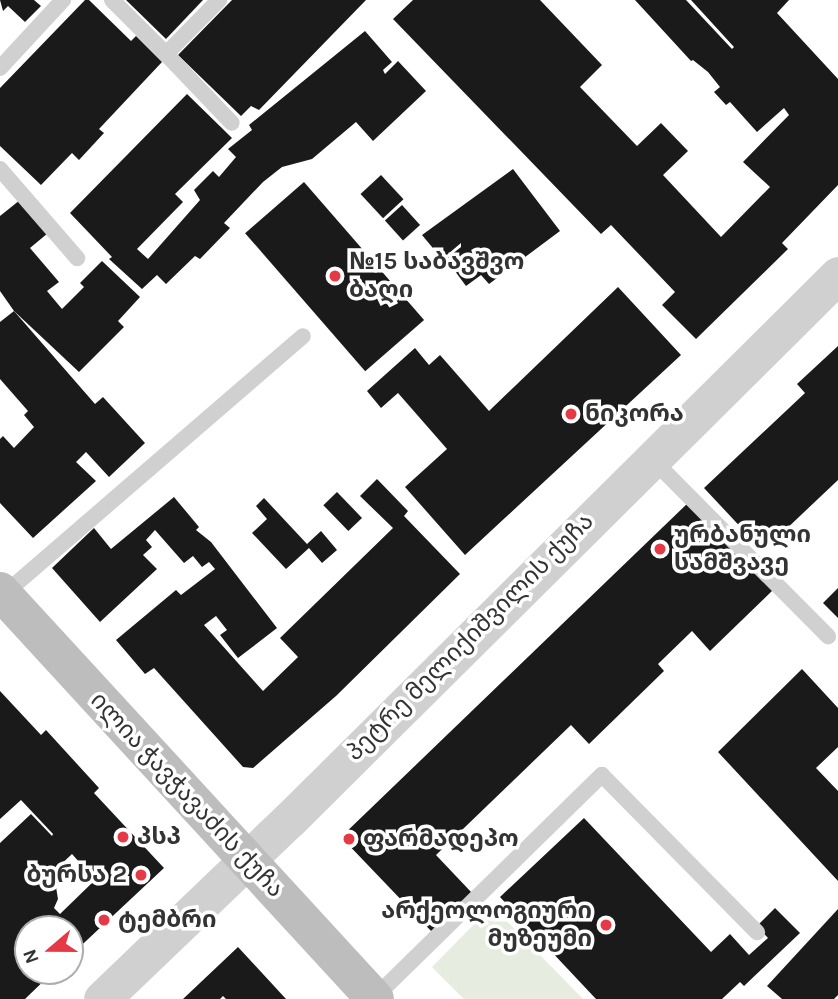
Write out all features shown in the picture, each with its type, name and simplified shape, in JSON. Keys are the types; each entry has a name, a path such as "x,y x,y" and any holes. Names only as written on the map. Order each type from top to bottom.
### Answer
{"main road":[{"name":"ილია ჭავჭავაძის ქუჩა","path":"2,593 375,998"}],"street":[{"name":"პეტრე მელიქიშვილის ქუჩა","path":"102,999 838,275"}],"lane":[{"path":"0,68 63,0"},
{"path":"112,0 232,123"},
{"path":"166,54 219,0"},
{"path":"0,169 77,258"},
{"path":"2,593 303,337"},
{"path":"651,458 828,636"},
{"path":"375,998 602,775 757,932"}],"shaded area":[{"path":"492,906 583,999 464,999 432,967"}],"building":[{"path":"0,0 34,0 41,6 25,22 8,6 3,11"},
{"path":"85,0 89,0 131,41 136,36 162,62 99,129 104,133 79,160 72,153 41,185 0,146 0,88"},
{"path":"126,0 203,0 166,39"},
{"path":"232,0 366,0 259,110 251,106 241,116 178,55"},
{"path":"413,0 540,0 602,65 580,87 637,146 661,123 688,151 663,175 721,237 770,187 743,162 789,115 784,108 757,132 730,102 726,105 714,92 720,87 708,72 691,61 635,0 686,0 732,49 734,47 691,0 789,0 777,13 838,79 838,185 782,243 788,249 696,339 662,305 675,292 611,225 601,234 393,19"},
{"path":"365,31 392,62 383,70 385,74 398,61 426,91 373,141 356,122 312,159 282,167 263,182 224,223 230,228 200,259 195,256 166,284 157,275 142,289 109,259 112,257 70,213 187,94 232,138 175,194 183,202 137,249 148,259 200,200 194,190 213,171 219,177 236,157 228,149 252,130 249,125"},
{"path":"513,169 560,231 489,284 481,275 466,286 446,259 461,247 461,243 442,259 422,235"},
{"path":"381,175 404,199 383,218 361,194"},
{"name":"№15 საბავშვო ბაღი","path":"304,182 424,320 365,371 245,233"},
{"path":"20,200 48,233 30,248 59,282 47,291 62,309 84,287 80,283 102,261 140,297 118,321 124,327 79,372 14,311 0,291 0,216"},
{"path":"402,205 420,225 403,240 385,220"},
{"path":"618,287 681,355 465,555 405,487 447,449 398,393 381,408 367,391 415,348 429,365 440,355 489,411"},
{"path":"14,311 95,404 103,397 145,443 109,477 86,452 76,462 96,481 33,538 0,503 0,439 3,436 14,448 34,427 24,415 28,411 0,379 0,322"},
{"path":"838,346 838,480 763,551 704,488 805,393 797,384"},
{"path":"377,479 408,511 404,516 460,574 336,696 253,768 243,767 154,668 145,674 116,640 176,590 181,595 215,569 209,562 202,567 193,556 184,563 155,530 146,540 152,547 143,555 157,569 100,622 52,568 94,528 111,549 174,497 199,527 196,530 211,542 277,628 238,658 220,635 227,630 216,616 204,625 263,691 298,657 280,638 393,528 360,496"},
{"path":"337,492 362,518 348,531 323,505"},
{"path":"264,498 307,544 321,531 337,550 322,563 309,548 286,569 252,533 267,519 256,506"},
{"path":"690,501 774,589 710,651 692,631 658,664 664,671 589,744 571,725 436,855 472,893 432,932 341,837"},
{"path":"838,588 838,618 823,603"},
{"path":"802,669 838,708 838,747 816,768 838,791 838,881 718,752"},
{"path":"0,691 41,735 46,730 99,788 94,793 164,868 84,943 84,915 14,915 14,985 40,985 25,999 0,999 0,843 31,814 52,836 53,834 21,800 0,819","holes":["72,854 95,880 60,914 54,908 58,899 56,887 64,880 55,870"]},
{"name":"არქეოლოგიური მუზეუმი","path":"584,818 711,952 730,934 749,955 768,938 757,926 775,908 800,933 744,986 740,982 722,999 596,999 500,897"},
{"path":"838,909 838,995 834,999 782,999 767,986"},
{"path":"238,947 286,999 226,999 223,996 220,999 183,999"}],"place":[{"name":"№15 საბავშვო ბაღი","path":"335,276"},
{"name":"ნიკორა","path":"571,414"},
{"name":"ურბანული სამშვავე","path":"660,549"},
{"name":"პსპ","path":"123,837"},
{"name":"ფარმადეპო","path":"349,839"},
{"name":"ბურსა 2","path":"141,875"},
{"name":"ტემბრი","path":"104,920"},
{"name":"არქეოლოგიური მუზეუმი","path":"606,925"}]}
